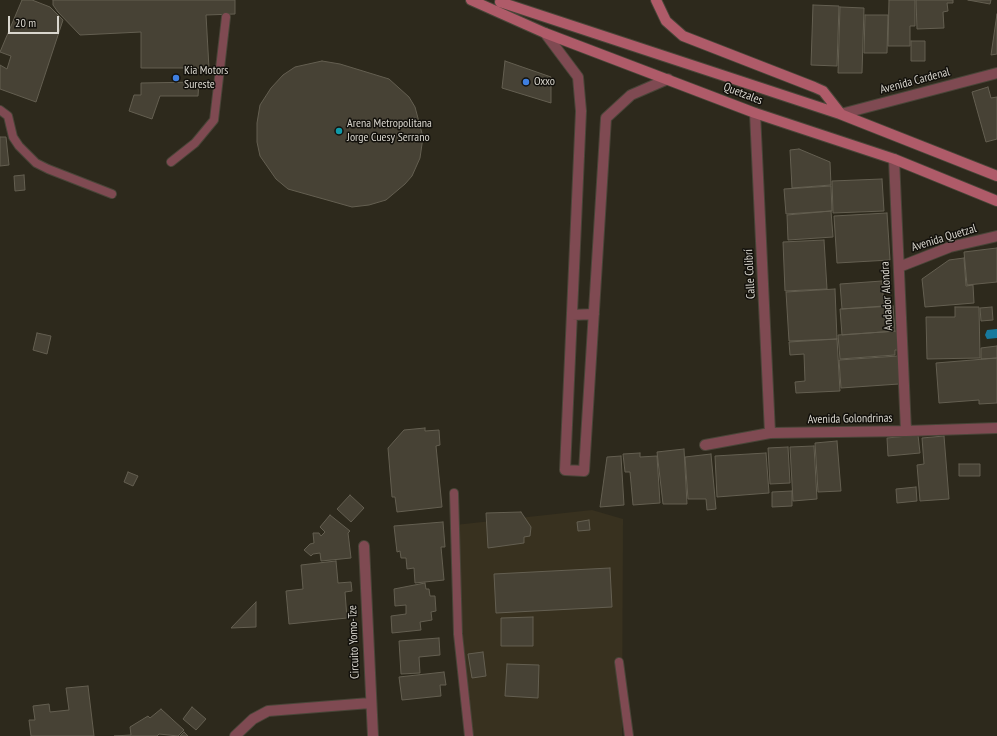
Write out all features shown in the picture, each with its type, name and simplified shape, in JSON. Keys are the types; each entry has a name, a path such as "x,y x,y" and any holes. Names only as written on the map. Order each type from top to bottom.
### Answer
{"main road":[{"name":"Quetzales","path":"470,0 545,33 755,113 894,159 997,201"},
{"path":"481,5 512,0"},
{"path":"656,0 666,22 683,36 814,87 822,91 841,114"},
{"name":"Quetzales","path":"500,2 841,114 997,176"}],"street":[{"path":"545,33 578,76 581,111 565,470 584,471 606,118 630,95 668,79"},
{"name":"Avenida Cardenal","path":"841,114 997,73"},
{"name":"Calle Colibrí","path":"755,113 770,433"},
{"name":"Andador Alondra","path":"894,159 906,432"},
{"name":"Avenida Quetzal","path":"899,267 950,247 997,236"},
{"path":"572,315 594,314"},
{"name":"Avenida Golondrinas","path":"705,444 770,433 906,432 997,428"},
{"name":"Circuito Yomo-Tze","path":"364,546 370,703 373,736"},
{"path":"235,736 253,719 268,711 370,703"}],"lane":[{"path":"171,162 195,142 214,120 226,17"},
{"path":"0,110 8,116 13,137 19,146 36,163 112,194"},
{"path":"454,493 458,634 469,736"},
{"path":"619,662 629,736"}],"shaded area":[{"path":"592,510 623,519 622,736 464,736 455,525"}],"water":[{"path":"997,329 997,338 987,339 985,335 987,330"}],"building":[{"path":"22,0 32,0 50,7 63,20 36,102 0,89 0,65 7,69 11,56 0,52"},
{"path":"53,0 235,0 235,14 206,15 209,68 141,68 141,32 80,35 58,12 53,5"},
{"path":"889,0 915,0 915,26 910,26 910,46 888,46"},
{"path":"916,0 953,0 953,3 947,3 948,11 943,12 944,28 917,29"},
{"path":"968,0 991,0 990,4"},
{"path":"813,5 839,6 837,66 811,65"},
{"path":"840,7 864,8 862,73 838,73"},
{"path":"997,14 997,54 991,55"},
{"path":"865,15 888,15 887,53 864,53"},
{"path":"911,41 925,41 925,61 911,61"},
{"name":"Arena Metropolitana Jorge Cuesy Serrano","path":"322,61 340,64 389,79 409,97 415,107 423,137 420,158 412,176 386,200 369,205 352,207 288,189 276,179 260,156 257,142 257,123 260,105 271,88 283,75 295,67"},
{"name":"Oxxo","path":"505,61 551,77 551,103 502,88"},
{"path":"199,82 198,96 160,96 152,119 129,111 134,95 141,95 141,83"},
{"path":"988,87 991,98 997,97 997,139 986,142 972,92"},
{"path":"0,137 6,137 9,165 0,166"},
{"path":"799,149 830,162 831,185 792,188 790,150"},
{"path":"24,175 25,190 15,191 14,176"},
{"path":"882,179 884,211 833,213 832,181"},
{"path":"831,186 832,211 786,214 784,189"},
{"path":"831,211 833,237 788,240 787,215"},
{"path":"887,213 890,260 837,263 834,216"},
{"path":"824,240 827,289 785,291 783,242"},
{"path":"997,248 997,282 967,285 964,252"},
{"path":"964,258 966,286 973,285 974,303 925,307 922,279 949,260"},
{"path":"882,281 884,306 842,309 840,284"},
{"path":"835,289 837,339 789,341 786,292"},
{"path":"893,306 895,331 842,335 840,309"},
{"path":"955,307 979,307 980,358 927,359 926,317 955,317"},
{"path":"992,307 993,320 981,321 980,308"},
{"path":"898,331 899,350 895,350 895,355 840,359 838,335"},
{"path":"37,333 51,336 47,354 33,350"},
{"path":"837,339 840,391 796,393 795,382 805,381 804,354 790,355 789,342"},
{"path":"997,346 997,358 981,359 981,348"},
{"path":"898,356 899,384 841,388 839,360"},
{"path":"997,358 997,403 979,404 979,400 939,403 936,363"},
{"path":"425,428 425,431 439,430 440,445 436,446 442,507 397,512 395,497 392,497 388,448 404,430"},
{"path":"918,435 920,453 888,456 887,438"},
{"path":"944,436 949,499 920,501 917,465 924,464 922,438"},
{"path":"837,441 841,491 818,492 815,443"},
{"path":"814,446 817,499 793,501 790,447"},
{"path":"788,447 790,483 770,484 768,448"},
{"path":"684,449 687,504 663,504 657,452"},
{"path":"640,453 640,457 657,456 660,503 633,505 630,472 625,472 623,454"},
{"path":"766,453 769,493 717,497 715,456"},
{"path":"711,454 716,509 707,510 706,499 688,499 685,457"},
{"path":"621,456 624,505 600,507 607,457"},
{"path":"959,464 980,464 980,476 959,476"},
{"path":"128,472 138,476 133,486 124,482"},
{"path":"916,487 917,501 897,503 896,489"},
{"path":"792,491 792,506 772,507 772,492"},
{"path":"350,495 364,508 351,522 337,509"},
{"path":"521,512 531,527 530,536 524,537 524,543 488,548 486,513"},
{"path":"330,515 350,531 348,533 351,558 321,561 320,553 313,554 311,556 304,550 310,544 314,543 313,533 319,533 321,536 325,532 320,527"},
{"path":"589,520 590,530 578,531 577,522"},
{"path":"443,522 445,547 441,547 444,580 415,583 414,568 407,569 406,558 401,558 400,551 397,552 394,526"},
{"path":"336,561 338,583 351,582 352,591 345,592 347,618 289,624 286,591 303,589 301,565"},
{"path":"610,568 612,607 496,613 494,574"},
{"path":"425,583 426,589 429,589 430,596 435,596 436,611 431,612 432,620 420,622 421,630 392,633 391,616 406,614 406,605 395,606 394,589"},
{"path":"256,602 256,627 231,628"},
{"path":"533,617 533,646 501,646 501,618"},
{"path":"439,638 440,655 419,657 420,673 401,674 399,641"},
{"path":"483,652 486,676 472,678 468,654"},
{"path":"507,664 539,665 538,698 505,696"},
{"path":"444,672 446,685 440,685 441,696 402,700 399,677"},
{"path":"88,686 94,736 31,736 29,720 35,720 33,706 49,704 50,712 69,710 66,688"},
{"path":"192,707 206,719 196,730 183,719"},
{"path":"161,709 184,730 178,736 159,734 157,736 114,736 131,735 130,727 148,716 150,718"},
{"path":"184,732 188,736 180,736"}],"place":[{"name":"Kia Motors Sureste","path":"176,78"},
{"name":"Oxxo","path":"526,82"},
{"name":"Arena Metropolitana Jorge Cuesy Serrano","path":"339,131"}]}
